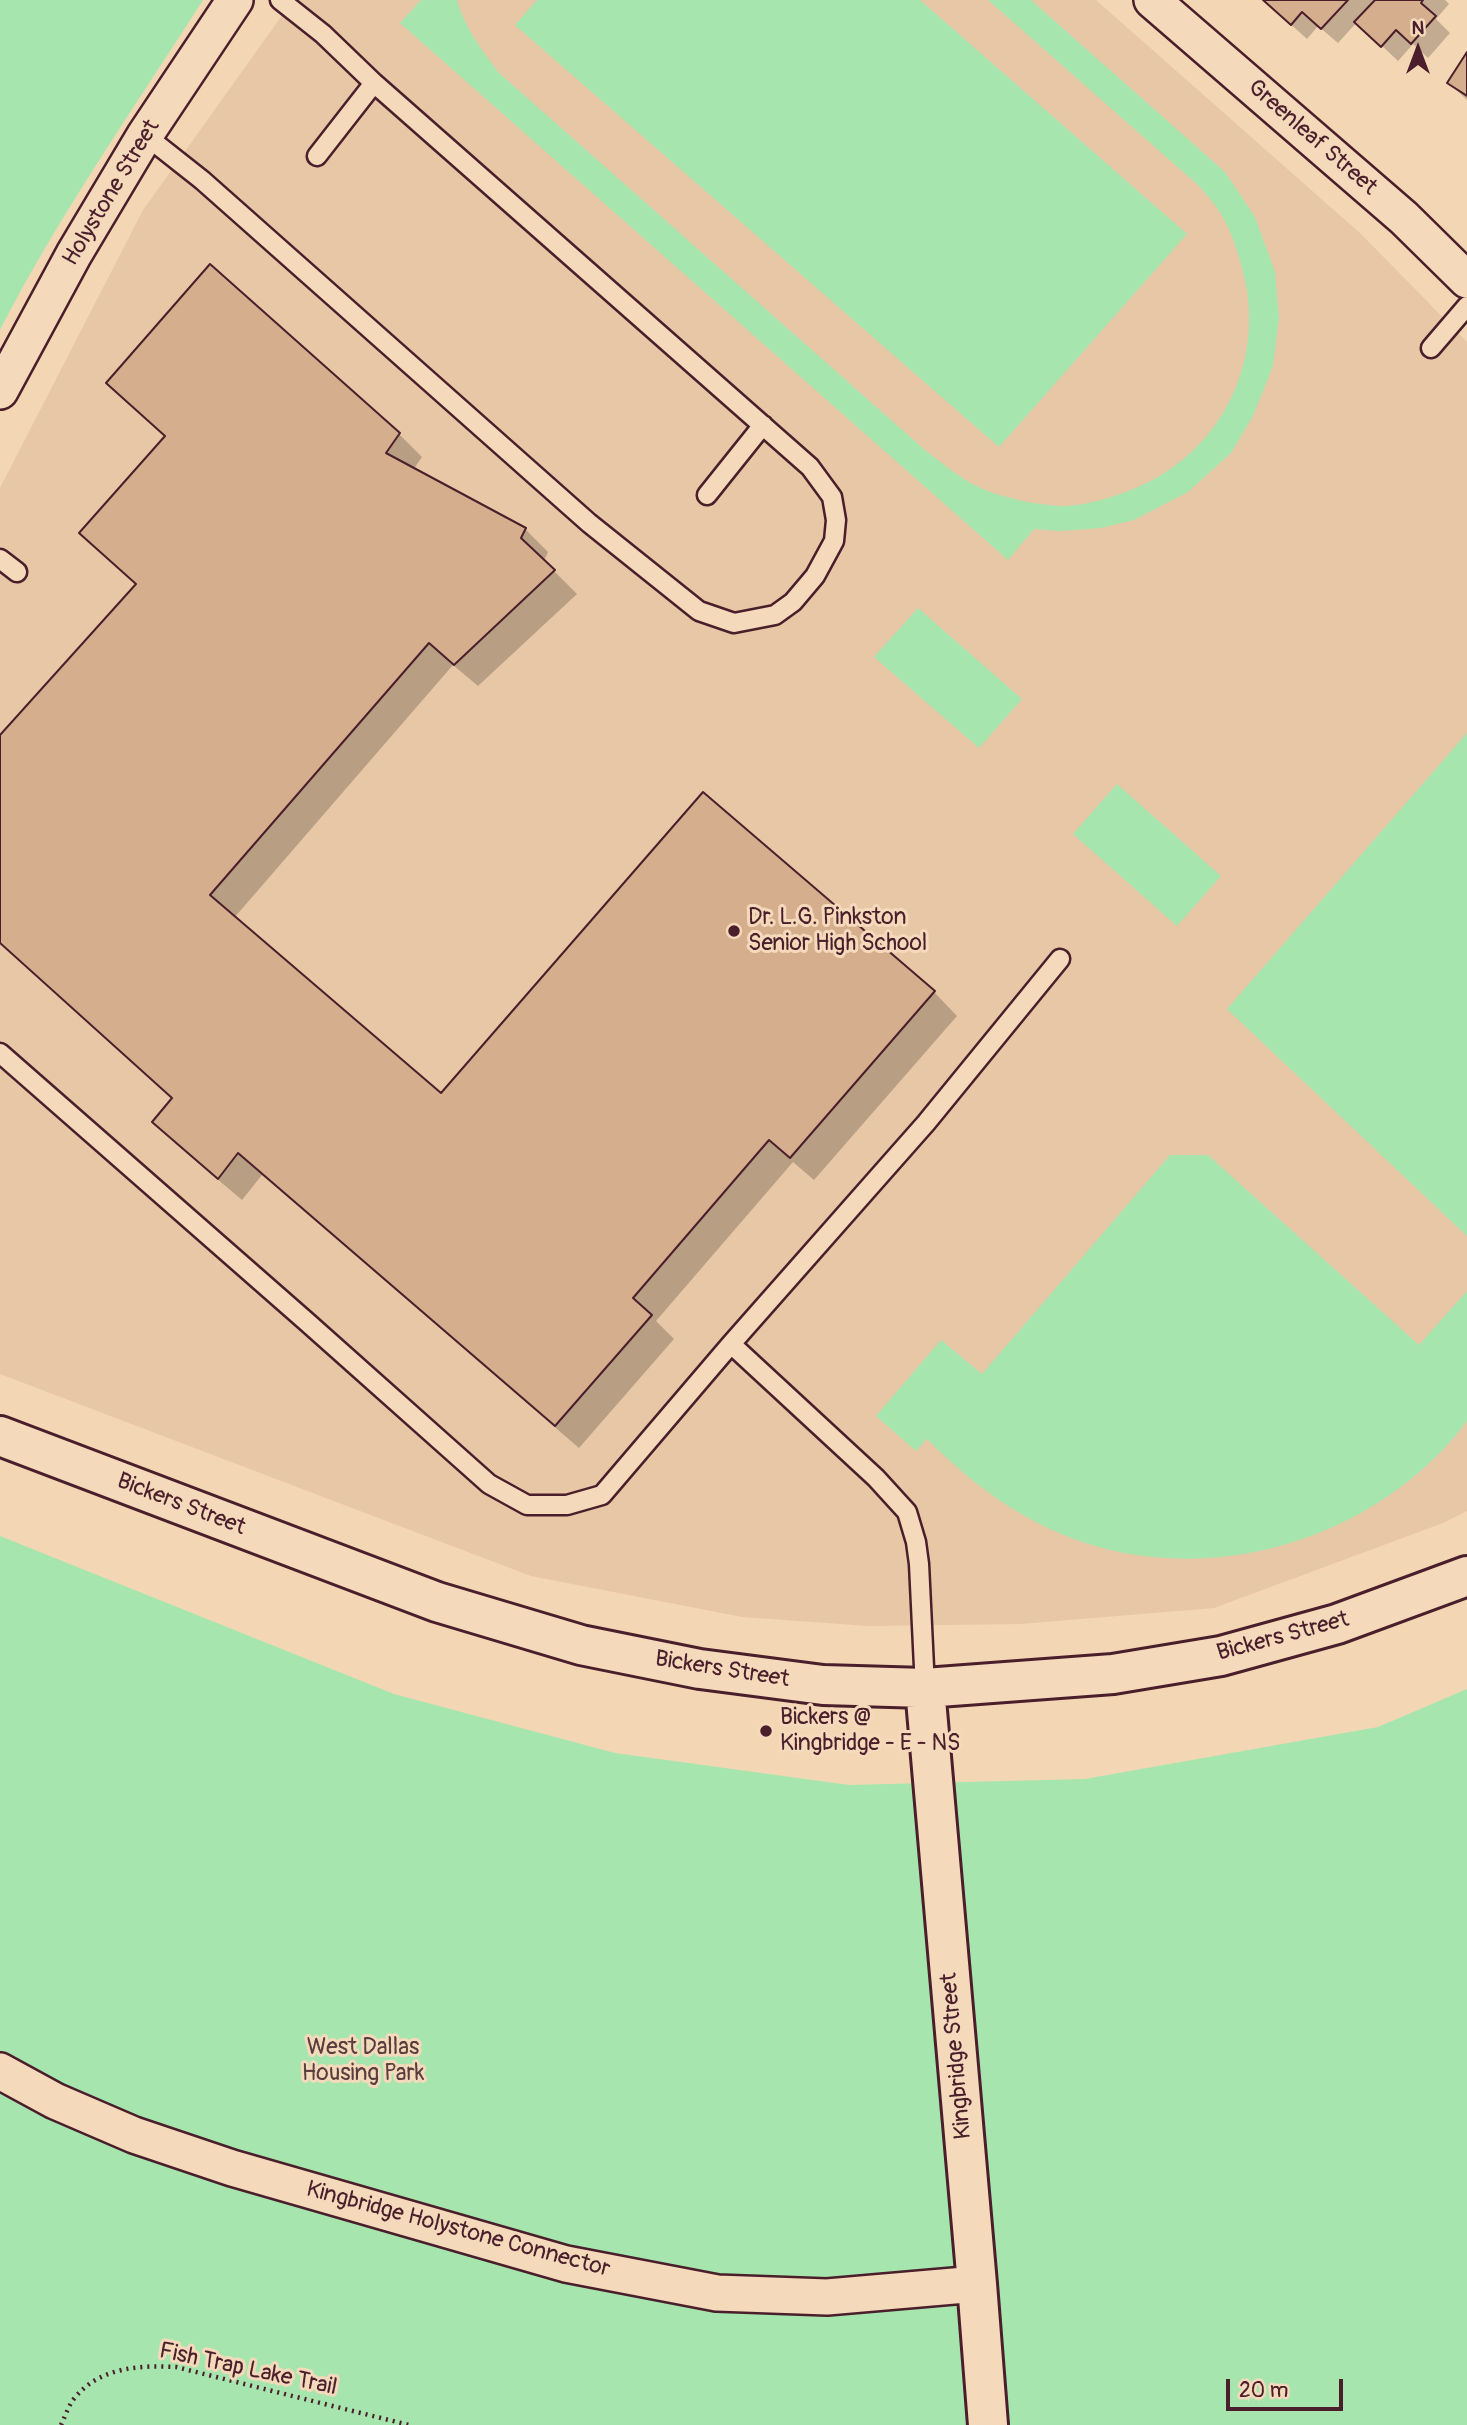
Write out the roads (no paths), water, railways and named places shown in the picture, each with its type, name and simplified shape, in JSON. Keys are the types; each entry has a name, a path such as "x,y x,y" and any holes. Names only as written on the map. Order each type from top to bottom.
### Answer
{"street":[{"name":"Holystone Street","path":"0,391 74,254 145,135 235,0"},
{"name":"Greenleaf Street","path":"1153,0 1404,218 1467,280"},
{"name":"Bickers Street","path":"0,1436 437,1602 580,1645 700,1668 822,1685 925,1688 1113,1674 1220,1656 1337,1624 1467,1576"},
{"name":"Kingbridge Street","path":"925,1688 988,2425"},
{"name":"Kingbridge Holystone Connector","path":"0,2071 55,2101 134,2135 232,2168 566,2264 717,2293 827,2297 977,2284"}],"lane":[{"path":"145,135 202,180 589,523 699,611 734,623 775,615 793,602 815,576 834,541 836,520 832,497 810,467 374,83 323,34 280,0"},
{"path":"317,156 374,83"},
{"path":"1431,348 1467,306"},
{"path":"707,495 763,425"},
{"path":"0,559 17,572"},
{"path":"0,1052 489,1484 527,1505 567,1505 602,1495 730,1345 926,1124 1060,960"},
{"path":"730,1345 876,1478 907,1512 919,1563 925,1688"}],"place":[{"name":"Dr. L.G. Pinkston Senior High School","path":"734,931"},
{"name":"Bickers @ Kingbridge - E - NS","path":"766,1731"}],"park label":[{"name":"West Dallas Housing Park","path":"363,2061"}]}
